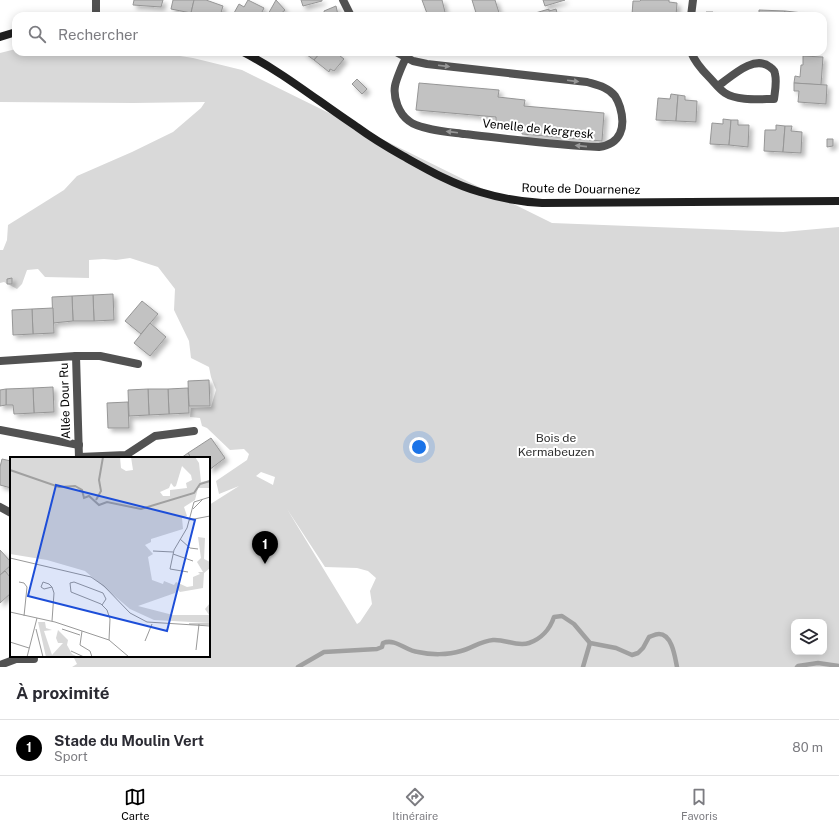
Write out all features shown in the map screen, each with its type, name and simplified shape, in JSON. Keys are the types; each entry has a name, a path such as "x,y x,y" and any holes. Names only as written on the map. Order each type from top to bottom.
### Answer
{"main road":[{"path":"0,36 12,33"},
{"name":"Route de Douarnenez","path":"250,56 274,69 357,128 400,154 453,183 479,192 511,199 542,203 839,201"}],"street":[{"path":"96,0 96,12"},
{"path":"343,0 349,12"},
{"path":"691,12 692,0"},
{"name":"Venelle de Kergresk","path":"403,56 413,61 427,64 587,82 598,85 607,89 614,95 618,102 623,118 620,133 613,143 599,147 497,138 444,131 416,125 404,117 399,109 395,95 395,86 406,58"},
{"path":"693,56 699,66 718,86 725,93 736,97 774,100 776,80 775,72 766,64 755,63 741,69 718,86"},
{"name":"Allée Dour Ru","path":"76,356 79,457 126,454 155,436 194,431"},
{"name":"Allée Dour Ru","path":"0,361 100,356 138,364"},
{"name":"Allée Dour Ru","path":"0,430 78,445"},
{"path":"0,507 10,512"},
{"path":"0,665 16,660 34,661"}],"green space":[{"name":"Bois de Kermabeuzen","path":"12,50 12,56 180,56 242,70 552,223 783,232 839,227 839,667 72,667 77,664 74,657 210,657 210,504 239,486 219,494 216,481 247,460 249,454 244,449 230,450 207,428 202,426 200,418 190,417 191,408 211,407 216,390 209,367 191,358 189,341 174,310 175,289 158,267 130,258 116,260 89,260 89,278 45,277 38,269 27,270 22,284 17,289 4,282 0,283 0,250 3,250 7,240 8,225 64,190 77,176 173,132 201,108 205,102 0,102 0,53","holes":["261,472 275,477 273,485 256,476","287,509 325,567 357,568 368,571 376,578 370,591 372,604 357,624"]}],"building":[{"path":"134,0 163,0 161,7 133,5"},
{"path":"173,0 194,0 191,12 171,9"},
{"path":"194,0 206,0 223,6 221,12 191,12"},
{"path":"248,0 264,8 262,12 235,12 239,4 244,7"},
{"path":"276,0 285,10 283,12 269,12"},
{"path":"301,0 322,0 322,1 303,6"},
{"path":"422,0 442,0 445,12 426,12"},
{"path":"472,0 495,0 499,12 476,12"},
{"path":"543,0 565,0 545,6"},
{"path":"669,0 669,2 677,3 676,12 632,12 633,1"},
{"path":"336,6 337,12 324,12"},
{"path":"556,9 557,12 539,12"},
{"path":"759,10 785,11 785,12 759,12"},
{"path":"308,56 318,56 314,60"},
{"path":"318,56 340,56 344,59 334,71 330,69 329,72 314,60"},
{"path":"803,56 823,57 821,85 794,83 795,76 800,77 801,65 803,65"},
{"path":"357,79 367,89 362,94 352,84"},
{"path":"419,83 499,90 498,97 525,100 524,106 604,113 602,141 522,134 522,127 496,124 496,117 416,110"},
{"path":"794,83 827,85 826,104 798,102 799,91 794,91"},
{"path":"671,94 678,95 676,121 656,120 658,98 670,99"},
{"path":"678,95 685,96 685,100 697,101 696,122 676,121"},
{"path":"723,119 731,120 729,145 710,144 712,123 723,124"},
{"path":"731,120 738,120 738,125 749,125 748,147 729,145"},
{"path":"776,125 785,126 783,152 764,151 765,130 776,130"},
{"path":"785,126 792,126 791,131 802,132 801,153 783,152"},
{"path":"827,139 833,139 833,146 827,147"},
{"path":"12,278 12,284 7,284 7,279"},
{"path":"113,294 114,320 94,321 93,295"},
{"path":"93,295 94,321 73,321 72,296"},
{"path":"72,296 73,321 53,323 52,297"},
{"path":"142,301 158,314 141,334 125,321"},
{"path":"53,308 54,333 33,334 32,309"},
{"path":"32,309 33,334 13,335 12,310"},
{"path":"150,323 166,337 150,356 134,343"},
{"path":"209,380 210,406 189,406 188,381"},
{"path":"53,387 54,412 34,413 33,388"},
{"path":"33,388 34,413 14,414 13,405 6,405 6,389"},
{"path":"188,388 189,413 169,414 168,389"},
{"path":"6,389 6,405 0,406 0,390"},
{"path":"148,389 168,389 169,414 149,415"},
{"path":"148,389 149,415 129,416 128,390"},
{"path":"128,402 129,428 108,428 107,403"},
{"path":"211,438 225,458 210,469 210,457 190,457 188,453"},
{"path":"188,453 190,457 182,457"},
{"path":"2,459 10,461 10,488 0,485 0,467"},
{"path":"0,550 10,561 10,566 0,575"},
{"path":"5,571 10,577 10,594 0,603 0,575"}],"waterway":[{"path":"298,667 324,652 377,649 382,647 383,643 388,642 397,643 414,651 434,654 445,654 465,650 493,640 524,644 529,643 541,636 550,626 554,617 562,616 574,624 590,643 616,648 632,655 638,653 643,648 649,637 658,634 663,635 670,642 677,667"},
{"path":"583,667 590,643"},
{"path":"797,667 818,663 839,666"}],"place":[{"name":"Stade du Moulin Vert","path":"265,564"}]}
